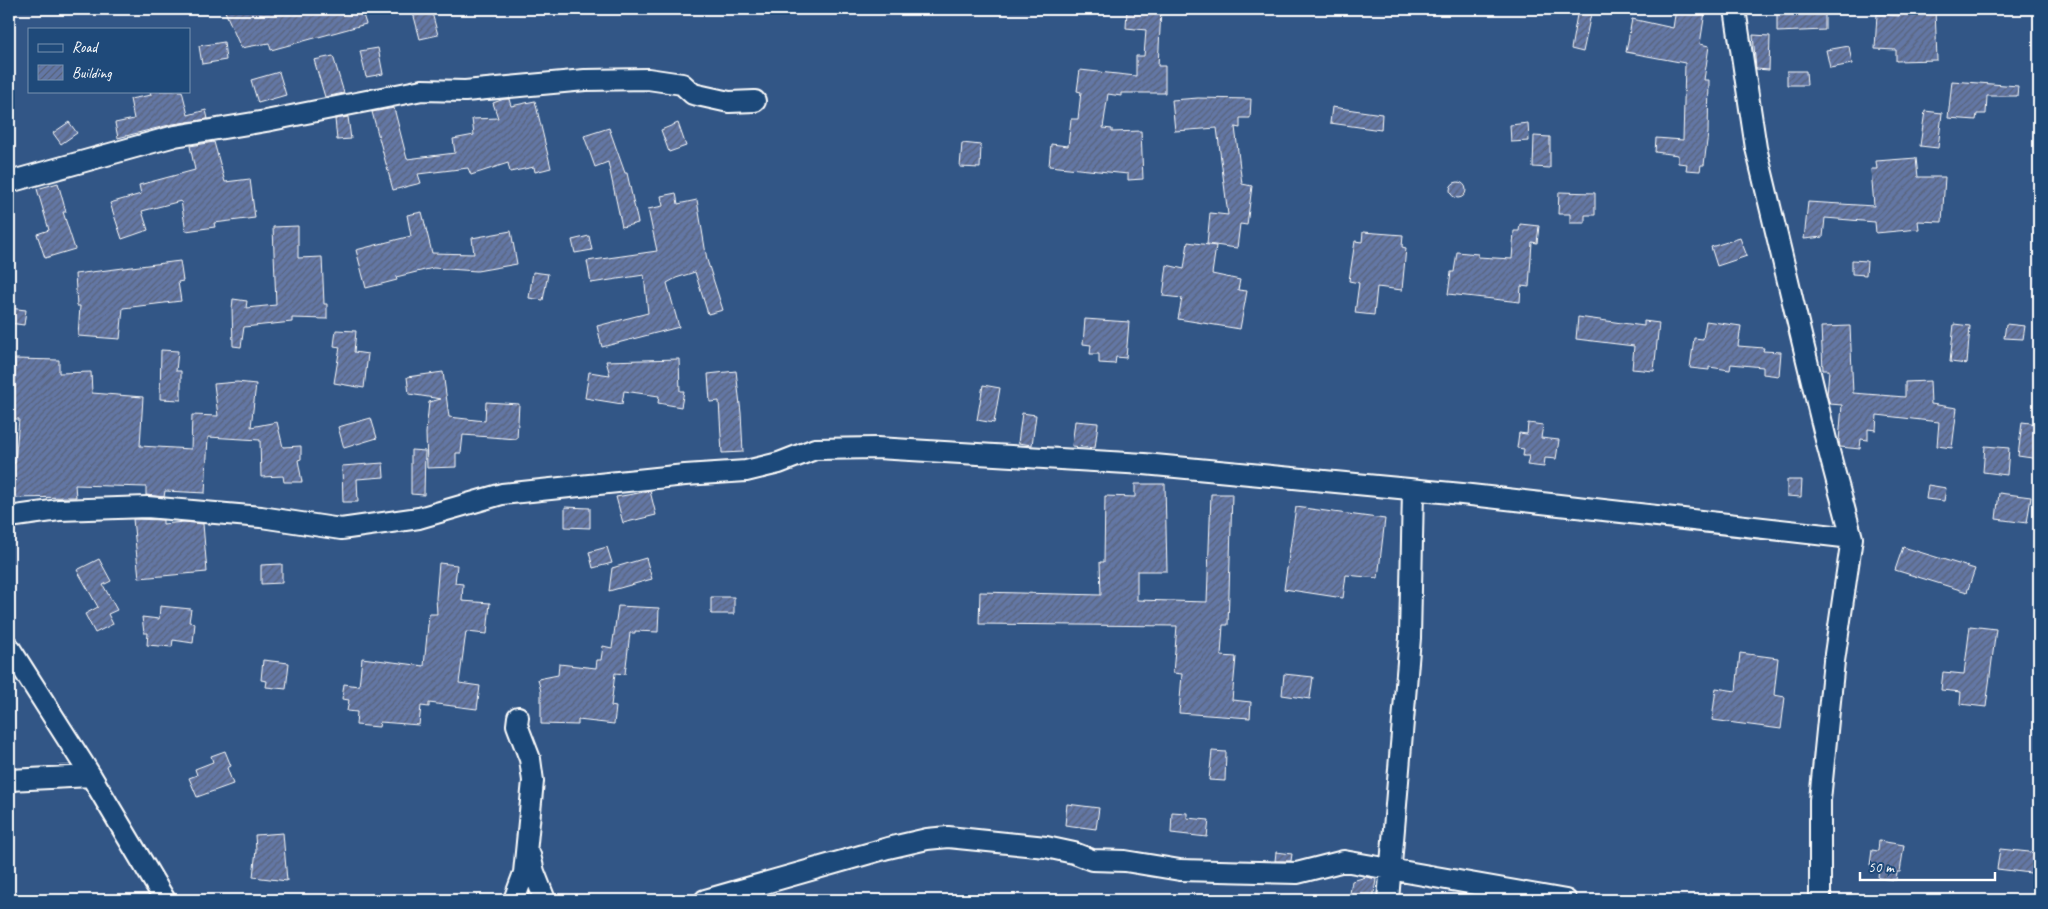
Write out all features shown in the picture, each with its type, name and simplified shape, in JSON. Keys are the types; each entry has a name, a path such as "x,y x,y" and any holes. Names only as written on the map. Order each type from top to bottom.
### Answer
{"street":[{"path":"1734,9 1756,148 1827,444 1852,538 1834,661 1820,800 1820,900"},
{"path":"9,182 175,136 266,122 422,90 465,91 585,80 648,79 682,84 693,94 729,102 755,101"},
{"path":"9,517 59,510 147,507 261,517 341,529 419,518 502,494 685,475 746,472 779,463 815,449 877,448 1144,464 1462,494 1852,538"},
{"path":"1388,900 1410,638 1413,490"},
{"path":"9,647 91,776 165,900"},
{"path":"514,900 524,873 533,781 530,759 517,725 518,717"},
{"path":"9,780 91,776"},
{"path":"527,832 534,872 544,900"},
{"path":"705,900 888,848 927,839 948,838 1046,847 1074,853 1092,860 1125,861 1180,870 1297,873 1344,860 1566,900"}],"building":[{"path":"224,9 361,9 366,24 271,50 269,43 241,48"},
{"path":"412,9 431,9 438,35 420,39"},
{"path":"1127,9 1161,10 1158,66 1165,66 1165,93 1121,93 1121,96 1108,94 1103,128 1112,129 1112,132 1141,131 1143,179 1128,180 1128,174 1049,166 1051,144 1068,146 1071,119 1078,119 1081,92 1077,91 1080,70 1136,76 1136,56 1144,56 1146,30 1126,28"},
{"path":"1578,9 1592,9 1583,52 1571,49"},
{"path":"1676,9 1705,12 1700,44 1709,46 1704,80 1709,80 1708,133 1704,165 1701,165 1700,171 1686,170 1687,164 1678,163 1678,155 1655,152 1656,138 1683,140 1685,63 1626,52 1632,19 1673,28"},
{"path":"1777,9 1825,9 1825,30 1777,32"},
{"path":"1899,9 1935,9 1937,60 1896,61 1896,50 1875,49 1877,14 1899,16"},
{"path":"1753,35 1770,36 1769,70 1756,69"},
{"path":"224,42 226,60 202,64 199,46"},
{"path":"1849,46 1852,64 1830,68 1826,50"},
{"path":"378,48 383,74 366,77 360,51"},
{"path":"333,56 344,93 325,97 314,60"},
{"path":"1787,71 1806,71 1807,85 1787,85"},
{"path":"279,72 286,95 258,103 251,80"},
{"path":"1952,81 2018,86 2017,96 1987,96 1986,114 1977,114 1976,120 1948,118"},
{"path":"150,92 182,92 188,115 206,110 208,119 173,124 118,138 115,123 134,119 130,99 151,95"},
{"path":"1198,98 1251,99 1250,118 1240,118 1240,128 1235,127 1242,184 1252,186 1247,225 1240,224 1237,248 1207,244 1210,213 1228,215 1217,128 1175,131 1172,100"},
{"path":"509,99 511,106 535,101 551,168 535,172 534,167 510,172 508,163 471,175 468,168 418,174 421,183 393,190 372,112 394,108 407,159 455,153 453,139 474,135 472,119 498,118 493,103"},
{"path":"1332,107 1382,114 1381,130 1330,123"},
{"path":"1925,111 1942,113 1938,148 1920,146"},
{"path":"348,117 351,139 337,140 335,119"},
{"path":"69,122 77,133 61,144 53,133"},
{"path":"678,123 686,146 669,152 661,130"},
{"path":"1528,123 1529,141 1511,142 1510,125"},
{"path":"609,128 625,173 627,173 638,223 622,227 608,162 595,167 584,136"},
{"path":"1534,136 1550,137 1550,168 1533,167"},
{"path":"214,142 225,182 250,179 255,218 214,223 215,227 186,231 181,201 142,211 148,230 122,239 110,203 141,194 139,185 195,170 190,146"},
{"path":"962,143 981,145 980,168 960,167"},
{"path":"1916,158 1918,177 1945,177 1942,222 1918,221 1919,229 1876,233 1875,222 1825,218 1823,237 1804,239 1808,202 1874,206 1871,169 1877,169 1876,161"},
{"path":"1458,182 1466,190 1458,198 1450,190"},
{"path":"58,183 66,212 63,212 75,249 45,258 37,234 49,230 37,189"},
{"path":"1559,192 1595,193 1595,215 1585,215 1585,223 1570,223 1570,214 1558,214"},
{"path":"676,193 678,204 697,200 707,260 723,310 708,314 695,272 667,283 679,327 602,347 597,326 648,313 644,275 591,283 587,261 657,251 648,209 663,206 661,196"},
{"path":"422,212 432,253 474,254 472,238 511,231 517,264 477,271 433,268 396,277 397,280 366,288 356,250 411,236 407,215"},
{"path":"1520,224 1539,226 1537,243 1532,242 1529,287 1521,286 1520,302 1448,294 1451,272 1454,272 1457,252 1478,254 1478,257 1512,259 1514,231 1519,231"},
{"path":"298,226 298,258 322,257 324,304 327,304 327,319 292,318 292,322 244,327 241,347 233,346 233,299 247,301 246,308 276,305 273,227"},
{"path":"1363,232 1403,235 1402,247 1406,248 1402,290 1377,287 1374,315 1355,313 1359,283 1349,281 1355,241 1362,242"},
{"path":"589,236 592,250 575,253 572,240"},
{"path":"1740,238 1747,256 1717,266 1711,247"},
{"path":"1188,242 1216,246 1212,274 1240,280 1238,290 1247,291 1240,329 1178,319 1182,298 1163,296 1167,265 1184,269"},
{"path":"1852,260 1867,261 1866,275 1852,274"},
{"path":"180,261 183,281 178,282 181,301 123,308 120,339 78,336 80,306 77,306 75,274"},
{"path":"533,272 548,274 543,300 529,298"},
{"path":"9,308 26,310 24,325 9,323"},
{"path":"1578,317 1644,326 1644,321 1659,323 1654,371 1632,369 1634,346 1576,339"},
{"path":"1085,319 1129,322 1126,358 1116,357 1115,364 1099,363 1099,354 1090,354 1091,345 1083,344"},
{"path":"1706,321 1741,326 1738,346 1764,348 1763,351 1781,352 1779,376 1763,374 1763,367 1731,364 1730,370 1709,367 1709,370 1690,368 1694,338 1703,339"},
{"path":"1954,324 1970,326 1967,364 1950,362"},
{"path":"2006,324 2025,326 2023,339 2004,338"},
{"path":"1850,326 1853,393 1905,397 1905,382 1930,381 1931,404 1957,408 1952,448 1937,446 1939,422 1877,415 1876,430 1868,429 1868,440 1861,439 1860,449 1840,447 1842,405 1830,404 1827,395 1829,370 1823,370 1821,327"},
{"path":"336,330 356,331 354,352 368,354 364,388 334,383 340,347 334,346"},
{"path":"161,350 178,351 176,371 181,371 181,400 160,399"},
{"path":"15,359 59,360 59,373 91,372 92,393 143,397 140,446 191,449 192,415 218,416 214,384 237,382 256,384 251,427 277,422 283,447 301,446 301,459 298,460 302,482 284,482 283,476 261,477 260,440 208,437 205,493 165,491 164,497 146,495 146,487 75,485 76,497 12,498 11,463 15,463 19,419 15,419"},
{"path":"679,359 680,391 684,391 681,407 658,403 659,396 624,391 622,404 585,398 589,372 610,375 606,361"},
{"path":"736,371 743,452 722,453 719,401 710,402 708,374"},
{"path":"443,372 449,417 485,421 486,402 519,404 517,439 463,435 461,453 456,453 456,467 427,468 426,433 429,402 441,399 409,394 407,377"},
{"path":"983,385 1000,388 994,423 977,420"},
{"path":"1022,413 1036,415 1032,445 1018,443"},
{"path":"371,418 377,438 344,448 338,427"},
{"path":"1075,421 1098,423 1095,448 1072,446"},
{"path":"2022,422 2039,424 2039,459 2018,456"},
{"path":"1528,423 1543,425 1541,438 1559,440 1556,459 1545,458 1544,467 1527,465 1529,456 1523,456 1524,449 1517,448 1519,433 1527,434"},
{"path":"1985,446 2009,448 2007,475 1983,472"},
{"path":"411,450 425,451 424,495 411,494"},
{"path":"383,463 384,477 357,479 358,502 343,502 342,466"},
{"path":"1787,480 1802,480 1801,497 1787,496"},
{"path":"1135,484 1165,484 1167,571 1137,571 1137,600 1207,602 1211,494 1232,494 1228,625 1223,625 1221,656 1236,657 1232,700 1251,702 1250,718 1179,713 1182,674 1173,673 1177,626 979,624 980,592 1101,595 1100,562 1104,562 1105,496 1135,497"},
{"path":"1928,485 1946,488 1944,501 1926,499"},
{"path":"650,491 656,515 623,523 616,497"},
{"path":"1999,493 2031,497 2027,523 1996,519"},
{"path":"565,507 590,508 590,528 565,527"},
{"path":"1296,507 1385,519 1378,578 1346,575 1343,598 1284,589"},
{"path":"133,519 163,520 163,524 184,522 203,524 207,572 139,578"},
{"path":"607,547 612,563 593,568 589,552"},
{"path":"1903,547 1975,569 1967,592 1895,570"},
{"path":"646,558 652,579 609,591 612,568"},
{"path":"99,559 111,581 103,585 117,610 108,614 113,624 95,633 85,614 98,607 77,570"},
{"path":"439,563 457,565 455,583 463,584 462,601 490,603 487,634 466,632 459,683 480,686 477,709 429,703 429,707 421,706 419,725 380,722 379,727 356,725 357,712 347,711 349,700 342,699 344,684 359,686 362,658 424,666 429,614 437,614 436,598"},
{"path":"282,564 282,583 261,584 261,565"},
{"path":"711,597 734,597 734,614 711,614"},
{"path":"160,606 191,609 189,622 195,623 193,643 173,640 172,647 147,645 148,633 144,633 142,617 159,619"},
{"path":"618,606 659,608 658,632 635,631 635,633 630,633 625,674 615,673 611,706 616,707 614,724 578,720 578,725 541,724 541,692 538,679 558,675 559,664 596,668 597,660 601,660 603,646 612,648"},
{"path":"1970,626 1996,629 1986,707 1960,704 1961,692 1941,690 1943,672 1964,674"},
{"path":"1740,653 1778,658 1774,695 1785,697 1781,729 1712,720 1716,688 1736,691"},
{"path":"263,660 289,663 286,689 266,687 267,681 261,680"},
{"path":"1284,674 1313,677 1310,699 1282,695"},
{"path":"225,751 231,766 227,768 233,784 197,797 189,778 197,775 195,769 213,762 211,756"},
{"path":"1212,751 1226,752 1225,781 1209,780"},
{"path":"1067,804 1099,808 1096,829 1065,825"},
{"path":"1172,812 1187,813 1187,818 1209,820 1207,837 1171,833"},
{"path":"283,833 287,881 253,877 256,850 255,835"},
{"path":"1879,841 1904,845 1900,872 1897,872 1896,880 1878,878 1879,866 1870,865 1872,850 1878,851"},
{"path":"2000,849 2039,853 2039,874 1997,869"},
{"path":"1276,852 1292,854 1291,861 1275,861"},
{"path":"1366,877 1376,879 1373,900 1349,900 1352,881"}]}
